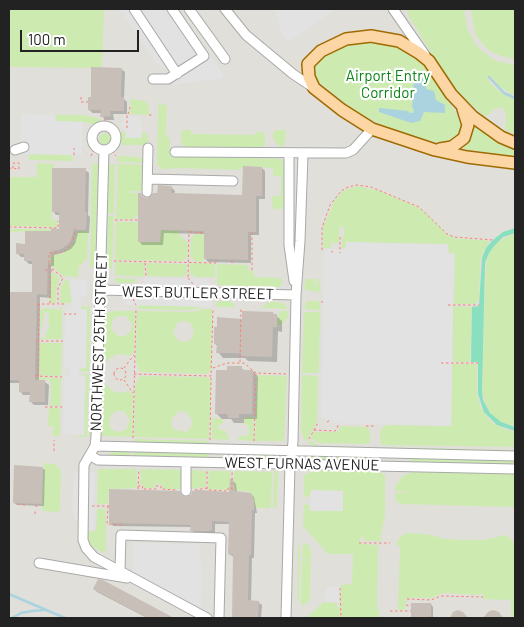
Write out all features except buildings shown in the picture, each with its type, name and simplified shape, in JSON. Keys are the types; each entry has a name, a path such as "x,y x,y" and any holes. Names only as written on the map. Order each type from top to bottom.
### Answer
{"main road":[{"path":"515,143 486,128 462,108 440,80 429,62 411,47 392,40 371,36 346,39 320,51 308,64 309,77 314,88 342,110 372,129 435,150 467,157 515,163"},
{"path":"435,150 452,147 464,138 468,125 462,108"}],"street":[{"path":"134,9 177,74"},
{"path":"153,79 168,79 204,56 172,9"},
{"path":"189,9 225,59"},
{"path":"225,9 246,35 292,74 314,88"},
{"path":"393,9 429,62"},
{"path":"105,122 116,135 115,143 104,148 93,140 94,132 105,122"},
{"path":"175,152 346,153 353,150 372,129"},
{"name":"NORTHWEST 25TH STREET","path":"104,148 95,446 91,456 84,465 83,540 86,548 94,557 120,571"},
{"path":"147,192 148,148"},
{"path":"289,154 289,244 296,295"},
{"path":"286,618 296,295 303,154"},
{"path":"148,179 233,181"},
{"name":"WEST BUTLER STREET","path":"101,290 296,295"},
{"name":"WEST FURNAS AVENUE","path":"95,446 515,456"},
{"path":"232,450 232,467"},
{"name":"WEST FURNAS AVENUE","path":"91,456 98,460 186,462 232,467 290,465 515,469"},
{"path":"186,462 186,490"},
{"path":"207,618 120,571 121,535 221,538 219,618"},
{"path":"39,563 134,579"}],"path":[{"path":"81,97 81,102 88,102"},
{"path":"127,128 129,105"},
{"path":"74,148 74,155"},
{"path":"91,156 104,148 116,156"},
{"path":"9,168 13,166"},
{"path":"322,250 322,228 330,205 341,191 358,185 371,187 419,207 447,234 454,237 493,240"},
{"path":"115,220 138,220"},
{"path":"9,227 58,228 58,221"},
{"path":"58,304 58,288 63,278 49,266 50,253 60,253 68,248 73,242 75,230"},
{"path":"194,285 188,277 189,231 204,233"},
{"path":"252,232 252,270"},
{"path":"340,237 340,253"},
{"path":"252,238 257,239"},
{"path":"114,261 216,263 216,259"},
{"path":"145,261 146,277"},
{"path":"45,270 53,270"},
{"path":"50,304 50,274 53,270"},
{"path":"133,298 136,305"},
{"path":"62,377 37,376 38,304 64,304"},
{"path":"448,305 479,305"},
{"path":"210,440 213,308"},
{"path":"240,363 241,308"},
{"path":"133,438 136,310"},
{"path":"64,314 76,314"},
{"path":"37,341 63,341"},
{"path":"124,368 134,354"},
{"path":"212,368 227,363 244,363 256,373 287,374"},
{"path":"441,363 478,363"},
{"path":"124,368 116,368 114,374 116,379 124,379"},
{"path":"124,368 127,374 124,379"},
{"path":"254,442 256,373"},
{"path":"134,374 211,376"},
{"path":"124,379 134,394"},
{"path":"45,407 62,407"},
{"path":"327,422 331,420"},
{"path":"309,439 318,423"},
{"path":"314,430 335,431 338,425"},
{"path":"366,426 375,426"},
{"path":"54,440 54,451"},
{"path":"138,486 142,486 142,489 156,489 156,486 161,486 161,489 228,491 228,488 232,489 232,467"},
{"path":"138,490 139,468"},
{"path":"208,469 208,489"},
{"path":"18,504 25,504"},
{"path":"35,506 40,506"},
{"path":"95,506 108,506 107,524 122,525 122,523"},
{"path":"361,542 390,543"},
{"path":"340,588 340,618"},
{"path":"407,599 431,600 441,596 483,597"},
{"path":"406,606 411,606"},
{"path":"390,611 411,612"}],"shaded area":[{"path":"9,9 515,9 515,618 9,618"},
{"path":"119,9 178,9 223,73 223,78 174,85 167,69 160,68"},
{"path":"274,9 336,9 288,42 280,31 277,14"},
{"path":"21,114 55,115 55,121 83,122 82,155 21,154"},
{"path":"123,116 141,117 142,138 125,138 126,132 120,124 123,121"},
{"path":"346,242 448,245 448,254 454,254 451,426 327,423 327,419 321,418 324,249 346,249"},
{"path":"144,278 206,279 212,285 212,307 125,305 118,291 143,291"},
{"path":"69,279 87,280 87,295 81,298 80,307 81,309 87,309 86,368 79,370 79,375 85,376 84,435 63,434 64,375 69,376 70,374 70,368 64,368 65,309 72,307"},
{"path":"74,472 95,472 94,531 88,530 78,520 75,520 72,508"},
{"path":"311,490 343,491 343,511 310,511"},
{"path":"134,543 200,544 202,567 201,607 194,607 189,602 176,597 133,573"},
{"path":"326,587 339,587 339,602 326,602"}],"green space":[{"path":"9,9 104,9 102,68 13,67 9,65"},
{"path":"407,9 464,9 467,28 476,45 496,61 515,65 515,96 499,86 491,76 488,76 489,82 500,92 515,100 515,134 505,130 506,115 503,108 496,108 485,117 460,94 436,61 409,17"},
{"path":"471,9 515,9 515,59 501,56 490,51 484,45 477,37 474,29"},
{"name":"Airport Entry Corridor","path":"361,40 396,45 423,63 462,122 461,133 454,141 446,143 425,140 383,126 352,109 315,79 312,74 314,64 335,47"},
{"path":"159,85 159,104 167,105 166,135 170,139 170,156 281,159 285,163 283,208 276,210 272,206 272,196 281,196 281,176 273,176 273,168 245,166 238,170 161,169 160,166 157,166"},
{"path":"130,99 145,101 149,106 149,115 129,114 131,109"},
{"path":"55,115 83,115 101,119 101,122 94,125 85,122 57,121"},
{"path":"476,127 492,137 515,147 515,157 464,149 473,128"},
{"path":"191,130 191,134 256,135 256,132 262,132 265,134 265,142 263,147 257,148 186,147 183,146 181,141 181,132"},
{"path":"276,130 286,130 285,142 282,148 273,137 273,133"},
{"path":"122,131 125,132 126,138 142,138 142,133 145,132 148,136 148,142 143,145 122,145 120,133"},
{"path":"105,133 111,139 105,145 99,139"},
{"path":"29,155 72,155 73,161 29,160"},
{"path":"118,156 138,157 143,159 145,163 117,162"},
{"path":"37,163 54,164 54,168 52,168 52,219 57,221 57,227 9,226 9,177 37,177"},
{"path":"92,164 98,164 95,268 90,266"},
{"path":"115,164 114,214 108,214 109,165"},
{"path":"118,164 145,165 144,191 130,191 130,193 138,193 138,216 135,216 135,219 116,219"},
{"path":"358,186 379,191 417,207 428,215 446,234 454,238 490,241 483,252 480,262 479,301 476,301 476,304 454,304 455,254 449,253 448,244 346,242 345,248 342,248 344,227 339,227 339,243 331,243 331,248 323,248 323,228 334,201 343,191"},
{"path":"108,216 114,216 112,269 107,268"},
{"path":"116,222 138,222 138,242 160,242 161,230 186,231 180,231 179,235 188,243 187,257 183,261 115,260"},
{"path":"515,228 515,233 503,237 494,246 485,263 482,390 483,400 490,413 501,422 515,427 515,431 497,425 484,412 478,394 478,362 471,362 472,307 479,306 482,258 486,248 494,239 503,232"},
{"path":"9,229 51,229 51,231 9,232"},
{"path":"77,231 88,231 87,259 79,266 78,277 63,276 51,265 51,255 61,254 69,249 75,240"},
{"path":"195,234 204,234 204,262 195,261 190,257 191,238"},
{"path":"515,234 515,426 503,423 492,415 485,403 482,389 486,263 489,253 496,244 506,237"},
{"path":"115,262 144,263 144,277 115,275"},
{"path":"146,263 187,264 187,275 183,275 183,277 147,276"},
{"path":"190,263 215,264 215,277 194,277 194,275 190,275"},
{"path":"217,264 248,265 248,270 254,271 254,277 279,278 282,280 282,284 279,287 217,285"},
{"path":"53,272 60,278 56,290 56,303 50,303 51,273"},
{"path":"115,278 135,279 135,283 115,283"},
{"path":"69,279 72,303 60,303 61,286 64,281"},
{"path":"306,279 316,279 315,285 317,286 318,279 320,279 320,292 306,290 304,287"},
{"path":"217,301 230,301 234,304 234,307 216,307"},
{"path":"307,301 320,301 320,310 304,309"},
{"path":"267,303 284,303 288,309 262,308"},
{"path":"138,305 203,307 191,310 138,309"},
{"path":"90,306 89,372 79,371 86,368 87,309 82,309 81,307"},
{"path":"453,306 472,307 470,362 453,362"},
{"path":"60,307 62,307 62,339 40,339 40,337 45,338 50,326 48,322 49,314 45,311 40,333 40,310 45,308 60,310"},
{"path":"212,309 211,370 207,374 140,372 136,361 137,311 193,312","holes":["185,321 191,324 194,330 191,340 184,342 177,340 173,331 178,322"]},
{"path":"114,311 135,311 134,352 130,356 120,354 113,356 103,364 104,314","holes":["118,316 126,316 132,324 131,331 125,336 118,336 111,329 113,319"]},
{"path":"279,311 288,311 288,317 281,325 277,325"},
{"path":"304,312 320,312 319,373 302,373"},
{"path":"92,313 94,313 93,371 91,372"},
{"path":"39,343 62,343 61,376 39,375"},
{"path":"452,364 477,364 477,395 481,408 492,423 515,432 515,447 381,445 380,432 387,425 451,426"},
{"path":"89,374 87,436 78,437 79,435 84,435 86,376 79,375"},
{"path":"91,375 93,375 92,436 89,436"},
{"path":"257,375 287,376 284,441 255,441"},
{"path":"302,375 318,376 317,422 305,441 301,431"},
{"path":"140,376 207,377 211,381 209,439 134,437 135,387","holes":["179,411 186,412 192,420 191,427 186,432 175,430 171,425 172,418"]},
{"path":"39,377 61,378 60,406 50,406 50,381 48,379 39,380"},
{"path":"103,383 113,391 122,393 130,391 133,396 132,437 102,436","holes":["117,411 124,411 130,420 126,430 119,432 112,430 109,424 111,414"]},
{"path":"49,408 60,408 60,436 53,436 53,426 48,426"},
{"path":"245,417 254,417 253,441 237,440 241,436 249,435 249,426 243,424"},
{"path":"212,419 223,419 223,424 218,425 218,429 226,431 229,440 212,439"},
{"path":"341,426 367,427 370,432 370,443 319,443 311,438 314,432 337,432"},
{"path":"134,439 209,441 209,445 134,443"},
{"path":"310,440 319,446 366,447 318,447 307,443"},
{"path":"383,447 515,450 515,451 399,449"},
{"path":"113,451 131,451 131,457 111,456 109,454"},
{"path":"134,451 209,453 209,458 133,457"},
{"path":"256,454 276,457 273,460 255,459"},
{"path":"308,456 366,457 368,460 306,460"},
{"path":"412,457 515,459 515,465 414,463 410,460"},
{"path":"44,463 55,464 61,470 60,509 58,512 42,511"},
{"path":"98,469 137,469 137,488 109,489 108,504 97,504"},
{"path":"141,469 183,470 184,489 163,489 162,485 155,484 155,488 144,488 144,485 140,485"},
{"path":"277,469 277,507 273,508 274,472"},
{"path":"323,469 379,471 385,476 385,515 381,535 379,536 381,541 364,541 364,537 360,538 360,544 378,545 377,610 380,610 379,618 341,618 341,585 352,584 353,554 328,554 303,526 304,504 309,505 310,511 343,511 343,491 311,490 310,496 304,497 304,475"},
{"path":"189,470 206,471 206,487 188,489"},
{"path":"209,471 230,471 230,487 227,487 227,490 208,489"},
{"path":"234,471 272,472 271,508 255,508 251,492 233,490"},
{"path":"413,472 515,473 515,507 400,504 396,500 395,493 412,492 395,491 396,485 403,476"},
{"path":"97,509 106,509 106,550 103,553 91,546 87,537 89,531 96,531"},
{"path":"407,533 464,540 485,540 505,535 509,537 515,544 515,618 511,618 511,600 483,599 481,593 478,595 444,593 431,598 406,598 405,610 398,610 400,546 396,545 400,537"},
{"path":"303,542 309,545 311,553 310,597 303,606 301,602 302,560 305,562 306,559 302,559"},
{"path":"300,543 299,604 297,597 298,548"},
{"path":"324,602 337,603 340,618 306,618"}],"water":[{"path":"414,77 425,80 426,89 434,91 436,100 445,105 445,113 424,112 420,121 411,123 379,112 379,108 413,113"}],"waterway":[{"path":"489,77 504,93 515,98"},
{"path":"9,594 65,618"},
{"path":"12,618 21,613 44,610"}]}
